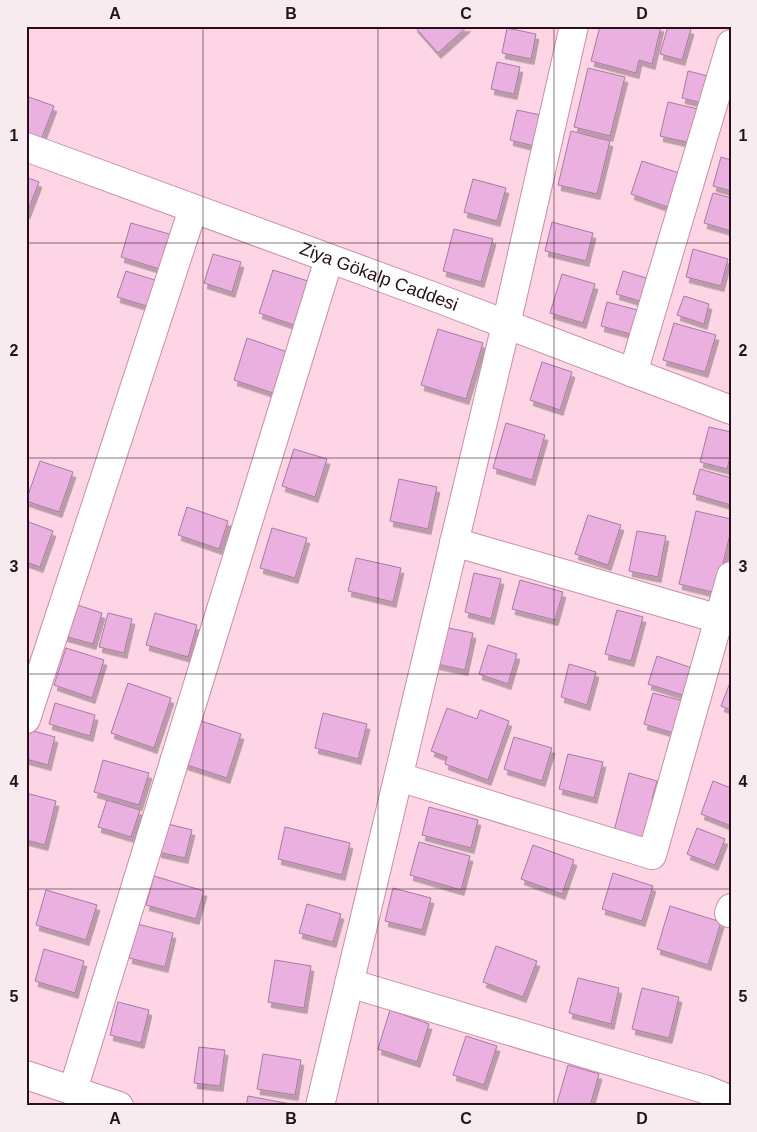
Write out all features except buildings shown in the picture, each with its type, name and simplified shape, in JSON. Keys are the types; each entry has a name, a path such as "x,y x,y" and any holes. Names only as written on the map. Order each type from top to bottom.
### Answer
{"street":[{"path":"320,1106 506,325 574,26"},
{"path":"634,373 731,44"},
{"name":"Ziya Gökalp Caddesi","path":"26,147 731,410"},
{"path":"26,719 193,209"},
{"path":"73,1090 329,259"},
{"path":"454,542 719,619"},
{"path":"399,777 652,856 731,576"},
{"path":"731,908 729,913 731,913"},
{"path":"349,983 704,1089 731,1100"},
{"path":"26,1074 119,1106"}]}
